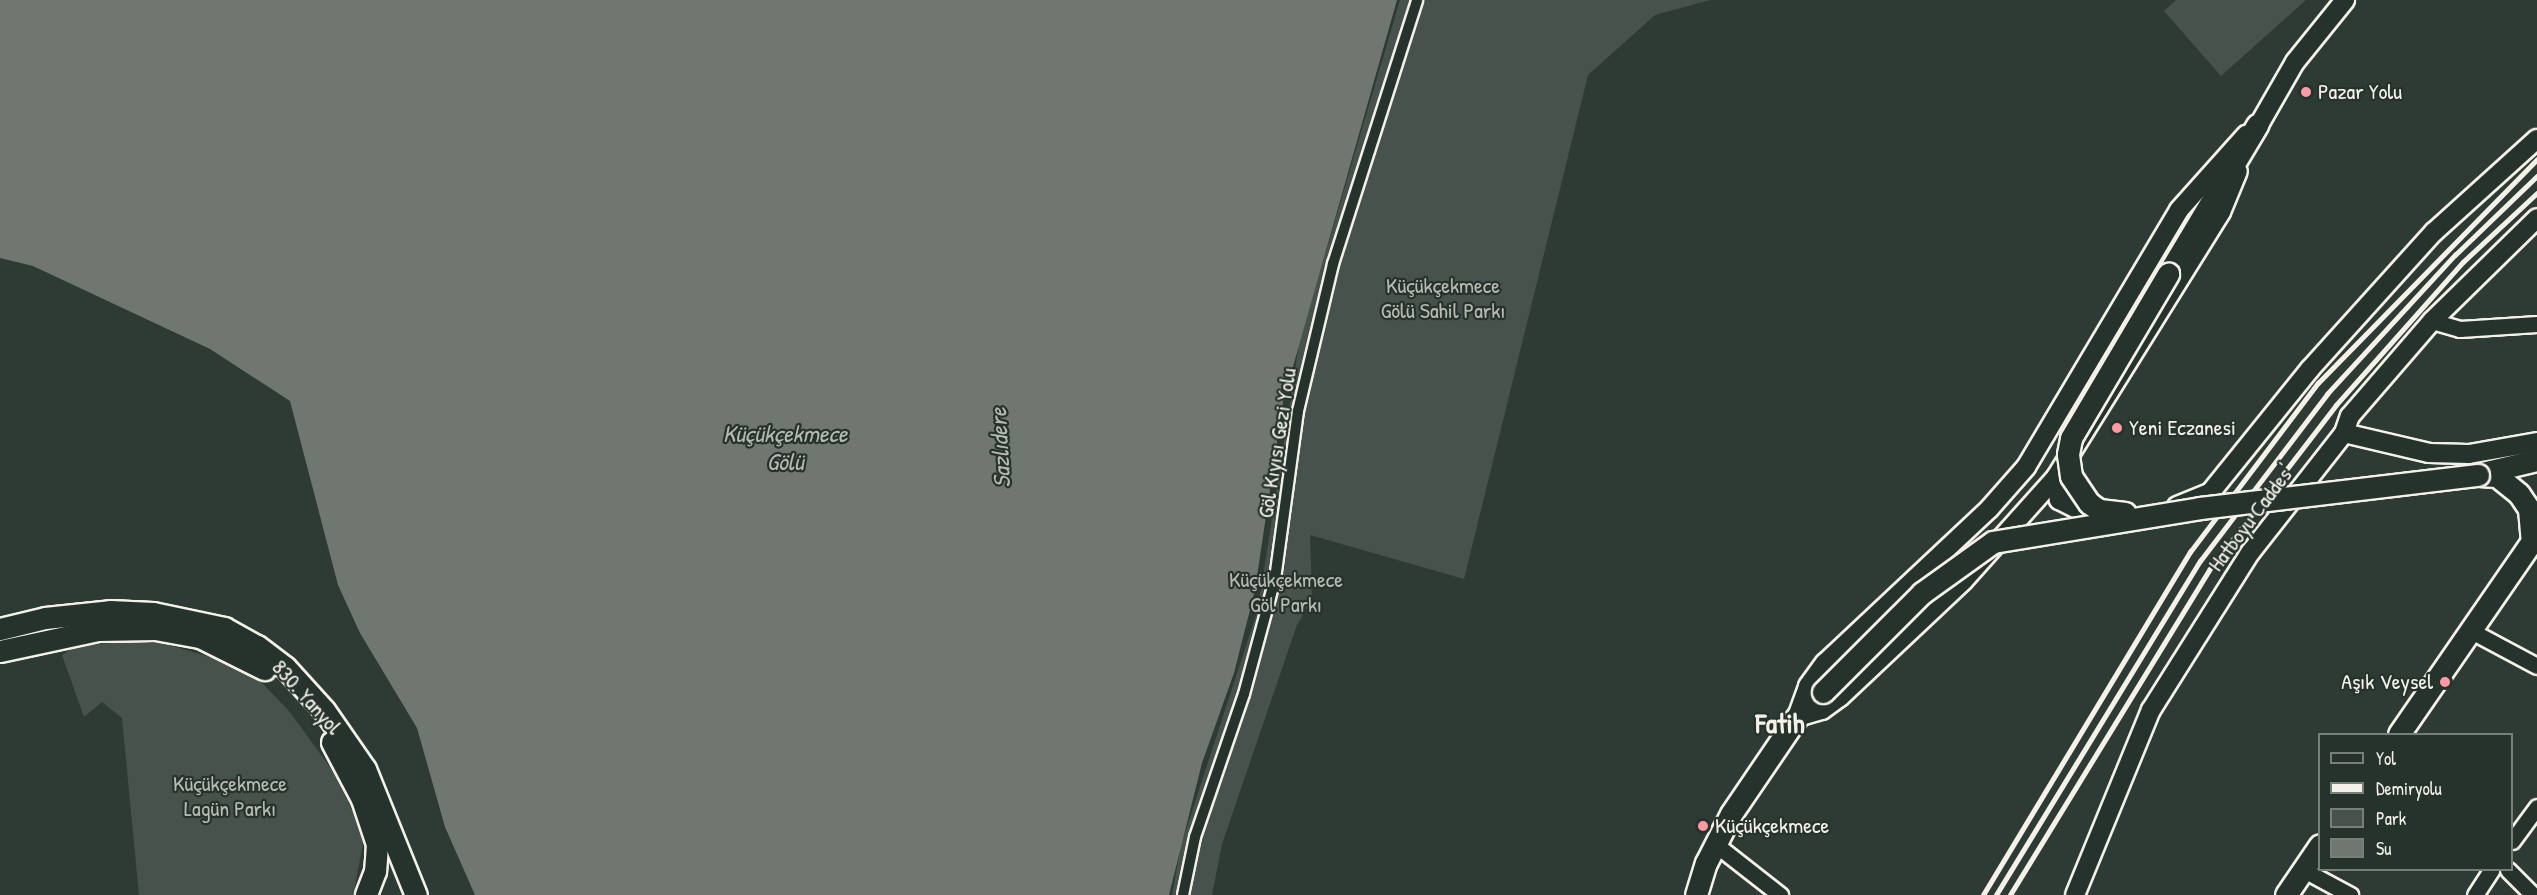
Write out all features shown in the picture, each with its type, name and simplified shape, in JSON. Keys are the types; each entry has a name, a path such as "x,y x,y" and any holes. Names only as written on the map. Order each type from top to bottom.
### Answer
{"main road":[{"path":"2146,515 2098,510 2078,490 2068,454 2071,438 2256,125"},
{"path":"1696,895 1715,844 1797,717 1922,593 1993,542 2146,515 2478,475 2537,460"},
{"path":"2400,733 2473,632 2534,539 2529,509 2519,494 2497,477 2478,475"},
{"name":"830. Yanyol","path":"0,651 41,630 110,611 165,615 224,627 257,646 285,667 324,710 365,768 416,895"},
{"name":"830. Yanyol","path":"0,629 128,628 177,632 249,657 278,679 335,747 371,821 377,853 366,895"},
{"path":"2286,895 2318,846"}],"street":[{"name":"Göl Kıyısı Gezi Yolu","path":"1183,895 1195,837 1244,694 1275,579 1298,411 1333,264 1417,0"},
{"path":"1797,717 1821,710 1840,697 1964,580 2056,477 2221,212 2256,125 2295,62 2345,0"},
{"path":"1797,717 1808,686 1825,663 1981,517 2026,467 2179,210 2219,160 2256,125"},
{"path":"2010,531 2170,509 2210,493 2310,369 2434,232 2537,139"},
{"name":"Hatboyu Caddes'","path":"2074,895 2151,710 2250,553 2344,433 2350,416 2432,321 2537,218"},
{"path":"2432,321 2460,329 2537,324"},
{"path":"2344,433 2429,453 2469,454 2537,442"},
{"path":"2056,477 2059,500 2097,519"},
{"path":"2473,632 2537,666"},
{"path":"2513,838 2537,807"},
{"path":"1715,844 1780,895"},
{"path":"2302,869 2350,895"},
{"path":"2475,895 2490,871"},
{"path":"2509,871 2533,895"}],"green space":[{"name":"Küçükçekmece Gölü Sahil Parkı","path":"1400,0 1710,0 1655,15 1588,75 1464,579 1310,535 1312,599 1297,625 1222,844 1212,895 1172,895 1181,845 1258,609 1299,343"},
{"path":"2176,0 2306,0 2221,76 2164,11"},
{"name":"Küçükçekmece Lagün Parkı","path":"118,642 162,643 223,661 263,684 289,711 332,770 356,818 363,844 353,895 139,895 122,718 102,702 84,717 62,655 75,647"}],"water":[{"name":"Küçükçekmece Gölü","path":"0,0 1397,0 1283,402 1255,590 1234,673 1202,763 1169,895 475,895 445,827 417,728 360,633 338,585 290,401 210,349 33,266 0,258"}],"railway":[{"path":"1983,895 2190,552 2318,383 2537,159"},
{"path":"1996,895 2200,561 2327,394 2455,255 2537,176"},
{"path":"2010,895 2209,570 2336,405 2463,262 2537,193"}],"place":[{"name":"Pazar Yolu","path":"2306,92"},
{"name":"Yeni Eczanesi","path":"2117,428"},
{"name":"Aşık Veysel","path":"2445,682"},
{"name":"Küçükçekmece","path":"1703,826"}],"district":[{"name":"Fatih","path":"1780,723"}],"water label":[{"name":"Sazlıdere","path":"1000,448"}],"park label":[{"name":"Küçükçekmece Göl Parkı","path":"1286,592"}]}
